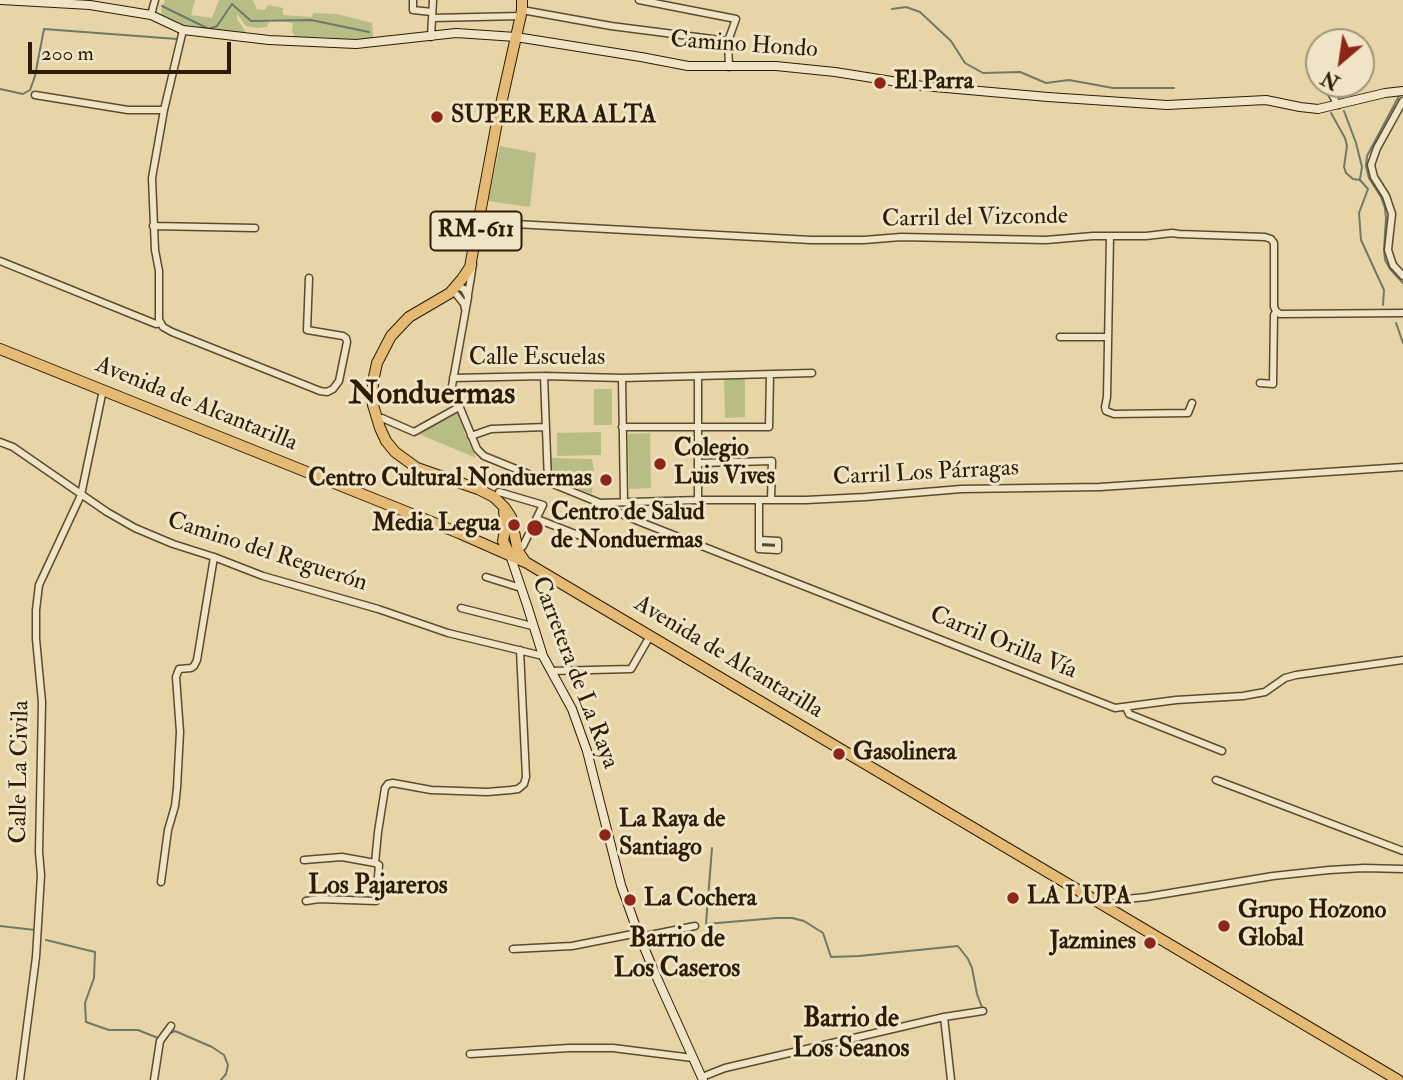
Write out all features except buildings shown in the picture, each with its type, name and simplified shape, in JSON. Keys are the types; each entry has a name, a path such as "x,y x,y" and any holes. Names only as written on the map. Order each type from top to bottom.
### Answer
{"main road":[{"name":"Camino Hondo","path":"1,0 90,5 151,15 182,36 356,44 456,33 516,37 688,66 776,66 923,86 1167,105 1266,100 1318,108 1401,91"},
{"name":"RM-611","path":"499,497 422,470 403,460 386,441 374,410 372,394 380,357 391,335 409,317 442,299 455,288 472,260 497,122 522,9"},
{"name":"Avenida de Alcantarilla","path":"0,349 484,544 514,553 1398,1080"},
{"path":"484,544 496,543 503,537 506,520 499,497"},
{"path":"499,497 510,517 515,540 514,553"},
{"path":"503,537 514,553"},
{"name":"Carretera de La Raya","path":"514,553 521,588 542,656 572,709 587,751 621,885 657,978 702,1078"}],"street":[{"path":"151,15 155,0"},
{"path":"413,0 413,10 432,15 522,9 611,26 728,41"},
{"path":"431,37 433,0"},
{"path":"639,0 736,19 728,41 729,67"},
{"path":"182,36 164,110 152,178 161,323 165,329 327,392 336,387 339,381 347,342 343,336 307,330 309,278"},
{"path":"35,95 128,110 164,110"},
{"path":"1334,98 1338,105"},
{"path":"1403,102 1403,108"},
{"path":"1403,102 1377,148 1371,165 1392,214 1388,250 1393,265 1403,276"},
{"name":"Carril del Vizconde","path":"478,222 811,240 901,237 1046,240 1172,233 1265,237 1274,243 1276,311"},
{"path":"153,226 255,228"},
{"path":"1110,236 1106,411 1114,414 1188,412 1192,403"},
{"path":"472,260 453,378 453,391 471,436 491,429 545,427"},
{"path":"0,261 156,324 161,323"},
{"path":"455,288 464,289 468,297"},
{"path":"455,288 465,309"},
{"path":"1260,383 1273,384 1276,311 1280,314 1403,313"},
{"path":"1060,337 1108,337"},
{"name":"Calle Escuelas","path":"453,378 622,378 812,373"},
{"path":"622,427 769,427 770,375"},
{"path":"544,376 548,481"},
{"path":"698,376 698,500"},
{"path":"622,378 624,502"},
{"name":"Calle La Civila","path":"20,1080 36,957 41,875 39,852 42,702 36,610 40,585 81,495 103,390"},
{"path":"382,418 414,432 459,407"},
{"name":"Carril Los Párragas","path":"471,436 484,456 605,504 865,497 961,489 1100,487 1403,467"},
{"name":"Camino del Reguerón","path":"0,442 13,447 81,495 135,528 173,544 263,576 379,609 448,633 542,656"},
{"path":"698,463 772,461 771,500"},
{"path":"499,497 543,505 523,546 514,553"},
{"path":"759,500 760,541"},
{"name":"Carril Orilla Vía","path":"605,504 612,510 643,523 1115,708 1176,700 1243,696 1265,692 1296,674 1403,660"},
{"path":"537,519 601,544 636,543"},
{"path":"503,537 510,535 515,540"},
{"path":"162,882 168,830 177,788 180,718 176,677 179,669 194,666 197,660 214,557"},
{"path":"486,577 521,588"},
{"path":"461,608 533,625"},
{"path":"551,671 631,669 650,636"},
{"path":"375,863 380,814 388,784 431,790 487,792 518,789 524,784 526,777 520,650"},
{"path":"1126,707 1129,714 1222,751"},
{"path":"1216,780 1403,851"},
{"path":"304,860 342,857 379,865 376,901 306,901"},
{"path":"1105,906 1111,895 1126,899 1146,897 1273,876 1329,870 1403,869"},
{"path":"513,949 572,946 695,926"},
{"path":"702,1078 725,1068 944,1017 983,1011"},
{"path":"944,1017 951,1080"},
{"path":"155,1080 160,1041 171,1026"},
{"path":"470,1054 613,1048 693,1058"}],"green space":[{"path":"165,0 195,0 191,15 212,18 219,0 253,0 257,9 265,10 268,5 283,8 283,15 312,17 313,13 337,14 372,23 373,37 361,40 319,37 313,40 296,39 292,31 293,23 270,19 267,27 256,28 246,26 237,14 237,19 246,32 245,36 183,27 162,15"},
{"path":"500,146 536,153 530,207 488,201"},
{"path":"724,378 745,378 745,417 725,418"},
{"path":"594,389 612,389 612,425 594,425"},
{"path":"459,407 468,427 464,432 476,458 414,432"},
{"path":"601,432 601,455 557,456 557,433"},
{"path":"650,433 651,488 629,489 628,434"},
{"path":"549,458 592,459 592,494 550,478"}],"waterway":[{"path":"162,6 209,29 217,26 232,4 251,21 311,20 369,32"},
{"path":"892,9 906,7 920,12 951,41 965,63 983,73 1020,72 1046,83 1069,80 1113,88 1174,88"},
{"path":"0,89 23,94 30,90 44,29 177,39"},
{"path":"1399,96 1367,156 1366,166 1369,178 1385,208 1385,260 1403,283"},
{"path":"1344,111 1362,167 1360,179"},
{"path":"1331,113 1345,138 1346,173 1353,179 1360,180 1368,189 1359,213 1361,240 1384,290 1383,305"},
{"path":"1396,323 1403,343"},
{"path":"712,848 706,924 776,918 804,921 823,933 831,957 958,946 972,968 983,1010"},
{"path":"0,926 35,930"},
{"path":"46,940 95,952 94,978 85,1003 86,1022 109,1030 138,1030 160,1037"},
{"path":"168,1034 175,1031 224,1055 228,1065 221,1080"}],"place":[{"name":"El Parra","path":"880,83"},
{"name":"SUPER ERA ALTA","path":"437,117"},
{"name":"Colegio Luis Vives","path":"660,464"},
{"name":"Centro Cultural Nonduermas","path":"606,480"},
{"name":"Media Legua","path":"514,525"},
{"name":"Centro de Salud de Nonduermas","path":"535,528"},
{"name":"Gasolinera","path":"839,754"},
{"name":"La Raya de Santiago","path":"605,835"},
{"name":"LA LUPA","path":"1013,898"},
{"name":"La Cochera","path":"630,900"},
{"name":"Grupo Hozono Global","path":"1224,926"},
{"name":"Jazmines","path":"1150,943"}],"district":[{"name":"Nonduermas","path":"432,396"},
{"name":"Los Pajareros","path":"378,887"},
{"name":"Barrio de Los Caseros","path":"677,955"},
{"name":"Barrio de Los Seanos","path":"851,1035"}]}
